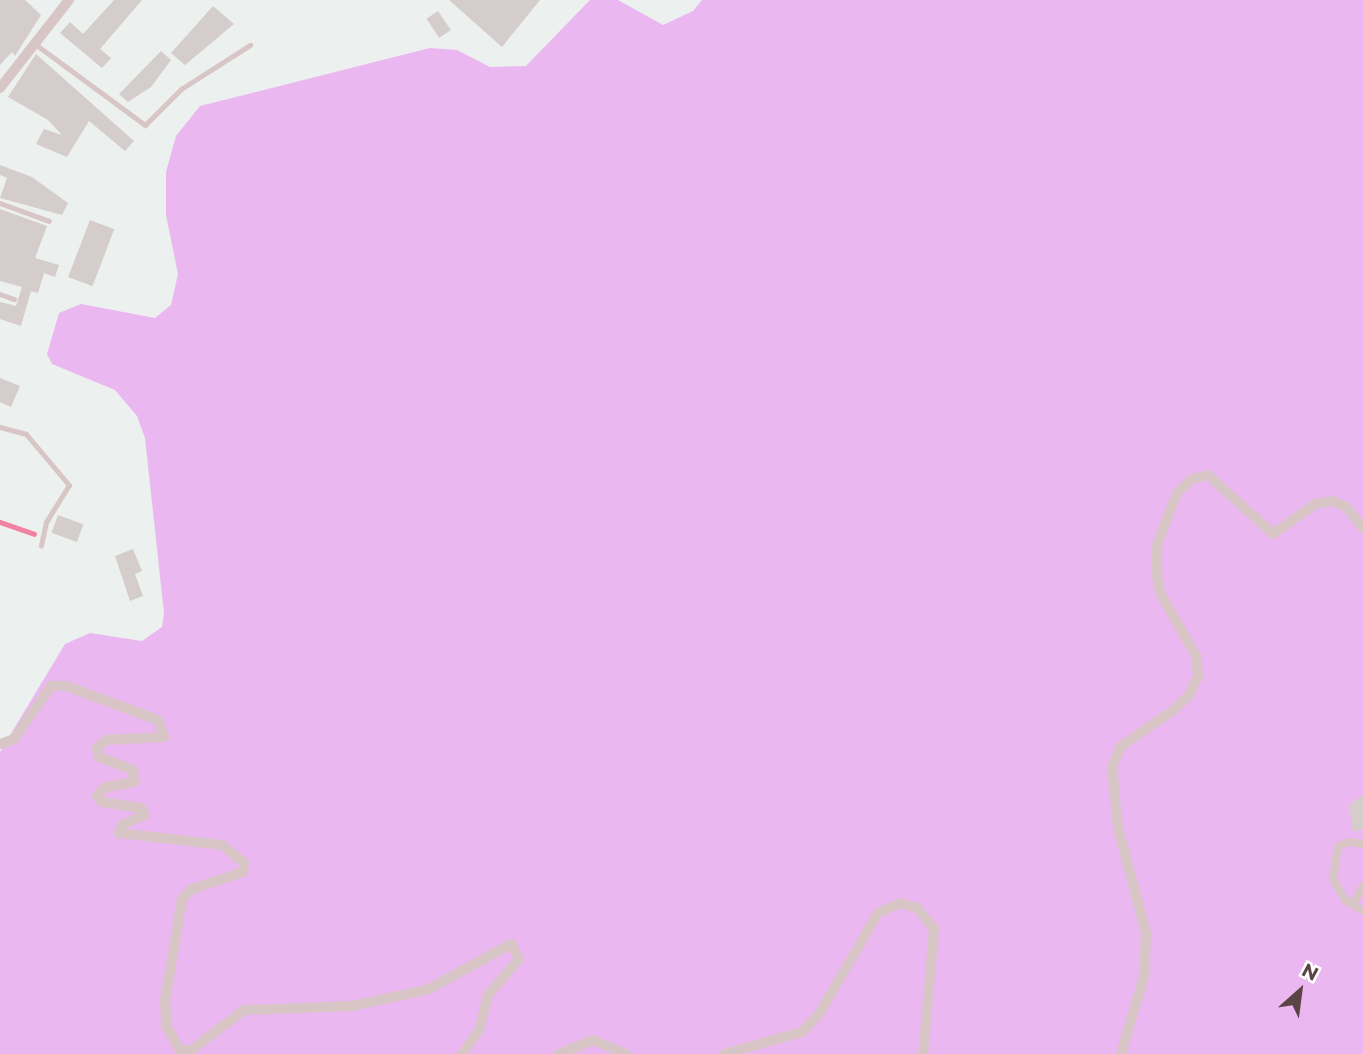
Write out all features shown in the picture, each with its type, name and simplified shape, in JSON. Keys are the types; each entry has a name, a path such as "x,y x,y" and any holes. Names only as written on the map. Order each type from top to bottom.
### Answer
{"street":[{"path":"0,88 69,0"},
{"path":"1121,1054 1144,976 1146,933 1118,828 1112,767 1120,747 1172,711 1189,695 1198,676 1196,656 1160,593 1156,570 1157,545 1177,493 1192,479 1208,475 1273,534 1315,503 1333,501 1346,506 1363,528"},
{"path":"0,744 14,739 51,686 158,720 164,737 106,740 97,748 99,757 134,770 134,782 105,787 97,796 102,802 141,808 145,815 122,825 118,833 222,845 244,863 243,872 192,889 182,899 165,1001 167,1027 179,1049 190,1051 244,1010 352,1006 429,989 511,944 519,959 488,995 479,1030 462,1054"},
{"path":"1363,844 1348,842 1338,847 1333,879 1353,904 1363,911"},
{"path":"1353,904 1363,886"},
{"path":"724,1054 802,1032 819,1014 878,913 900,903 917,908 934,929 923,1054"},
{"path":"558,1054 593,1040 626,1054"}],"lane":[{"path":"33,43 145,125 181,89 250,45"},
{"path":"0,203 50,221"},
{"path":"0,294 14,299"},
{"path":"0,427 26,434 69,485 46,522 41,545"}],"shaded area":[{"path":"590,0 618,0 663,25 693,11 702,0 1363,0 1363,1054 0,1054 0,752 65,644 90,633 142,641 162,627 164,613 145,438 137,416 115,390 52,364 47,354 59,313 81,304 155,318 171,305 178,274 166,215 166,172 176,136 200,106 430,48 457,50 490,67 526,66"}],"building":[{"path":"0,0 25,0 41,15 15,56 12,52 0,65"},
{"path":"114,0 142,0 100,49 111,58 102,68 60,33 70,22 83,34"},
{"path":"449,0 540,0 502,47"},
{"path":"213,6 234,24 185,65 171,53"},
{"path":"438,11 451,30 439,38 426,19"},
{"path":"161,51 171,60 151,87 128,102 119,94"},
{"path":"36,54 134,141 125,151 89,121 67,157 36,144 44,129 62,135 48,120 8,97"},
{"path":"0,165 32,177 68,203 62,215 0,198 7,178 0,175"},
{"path":"0,209 47,226 35,258 59,265 55,277 44,273 38,293 31,291 21,326 0,319 0,302 16,306 22,287 0,281"},
{"path":"90,220 114,229 92,286 68,277"},
{"path":"0,378 20,386 11,407 0,402"},
{"path":"58,515 83,524 77,542 52,533"},
{"path":"133,549 142,571 135,574 143,596 130,601 115,556"},
{"path":"1363,795 1363,829 1353,832 1349,805"}],"waterway":[{"path":"0,522 34,534"}]}
